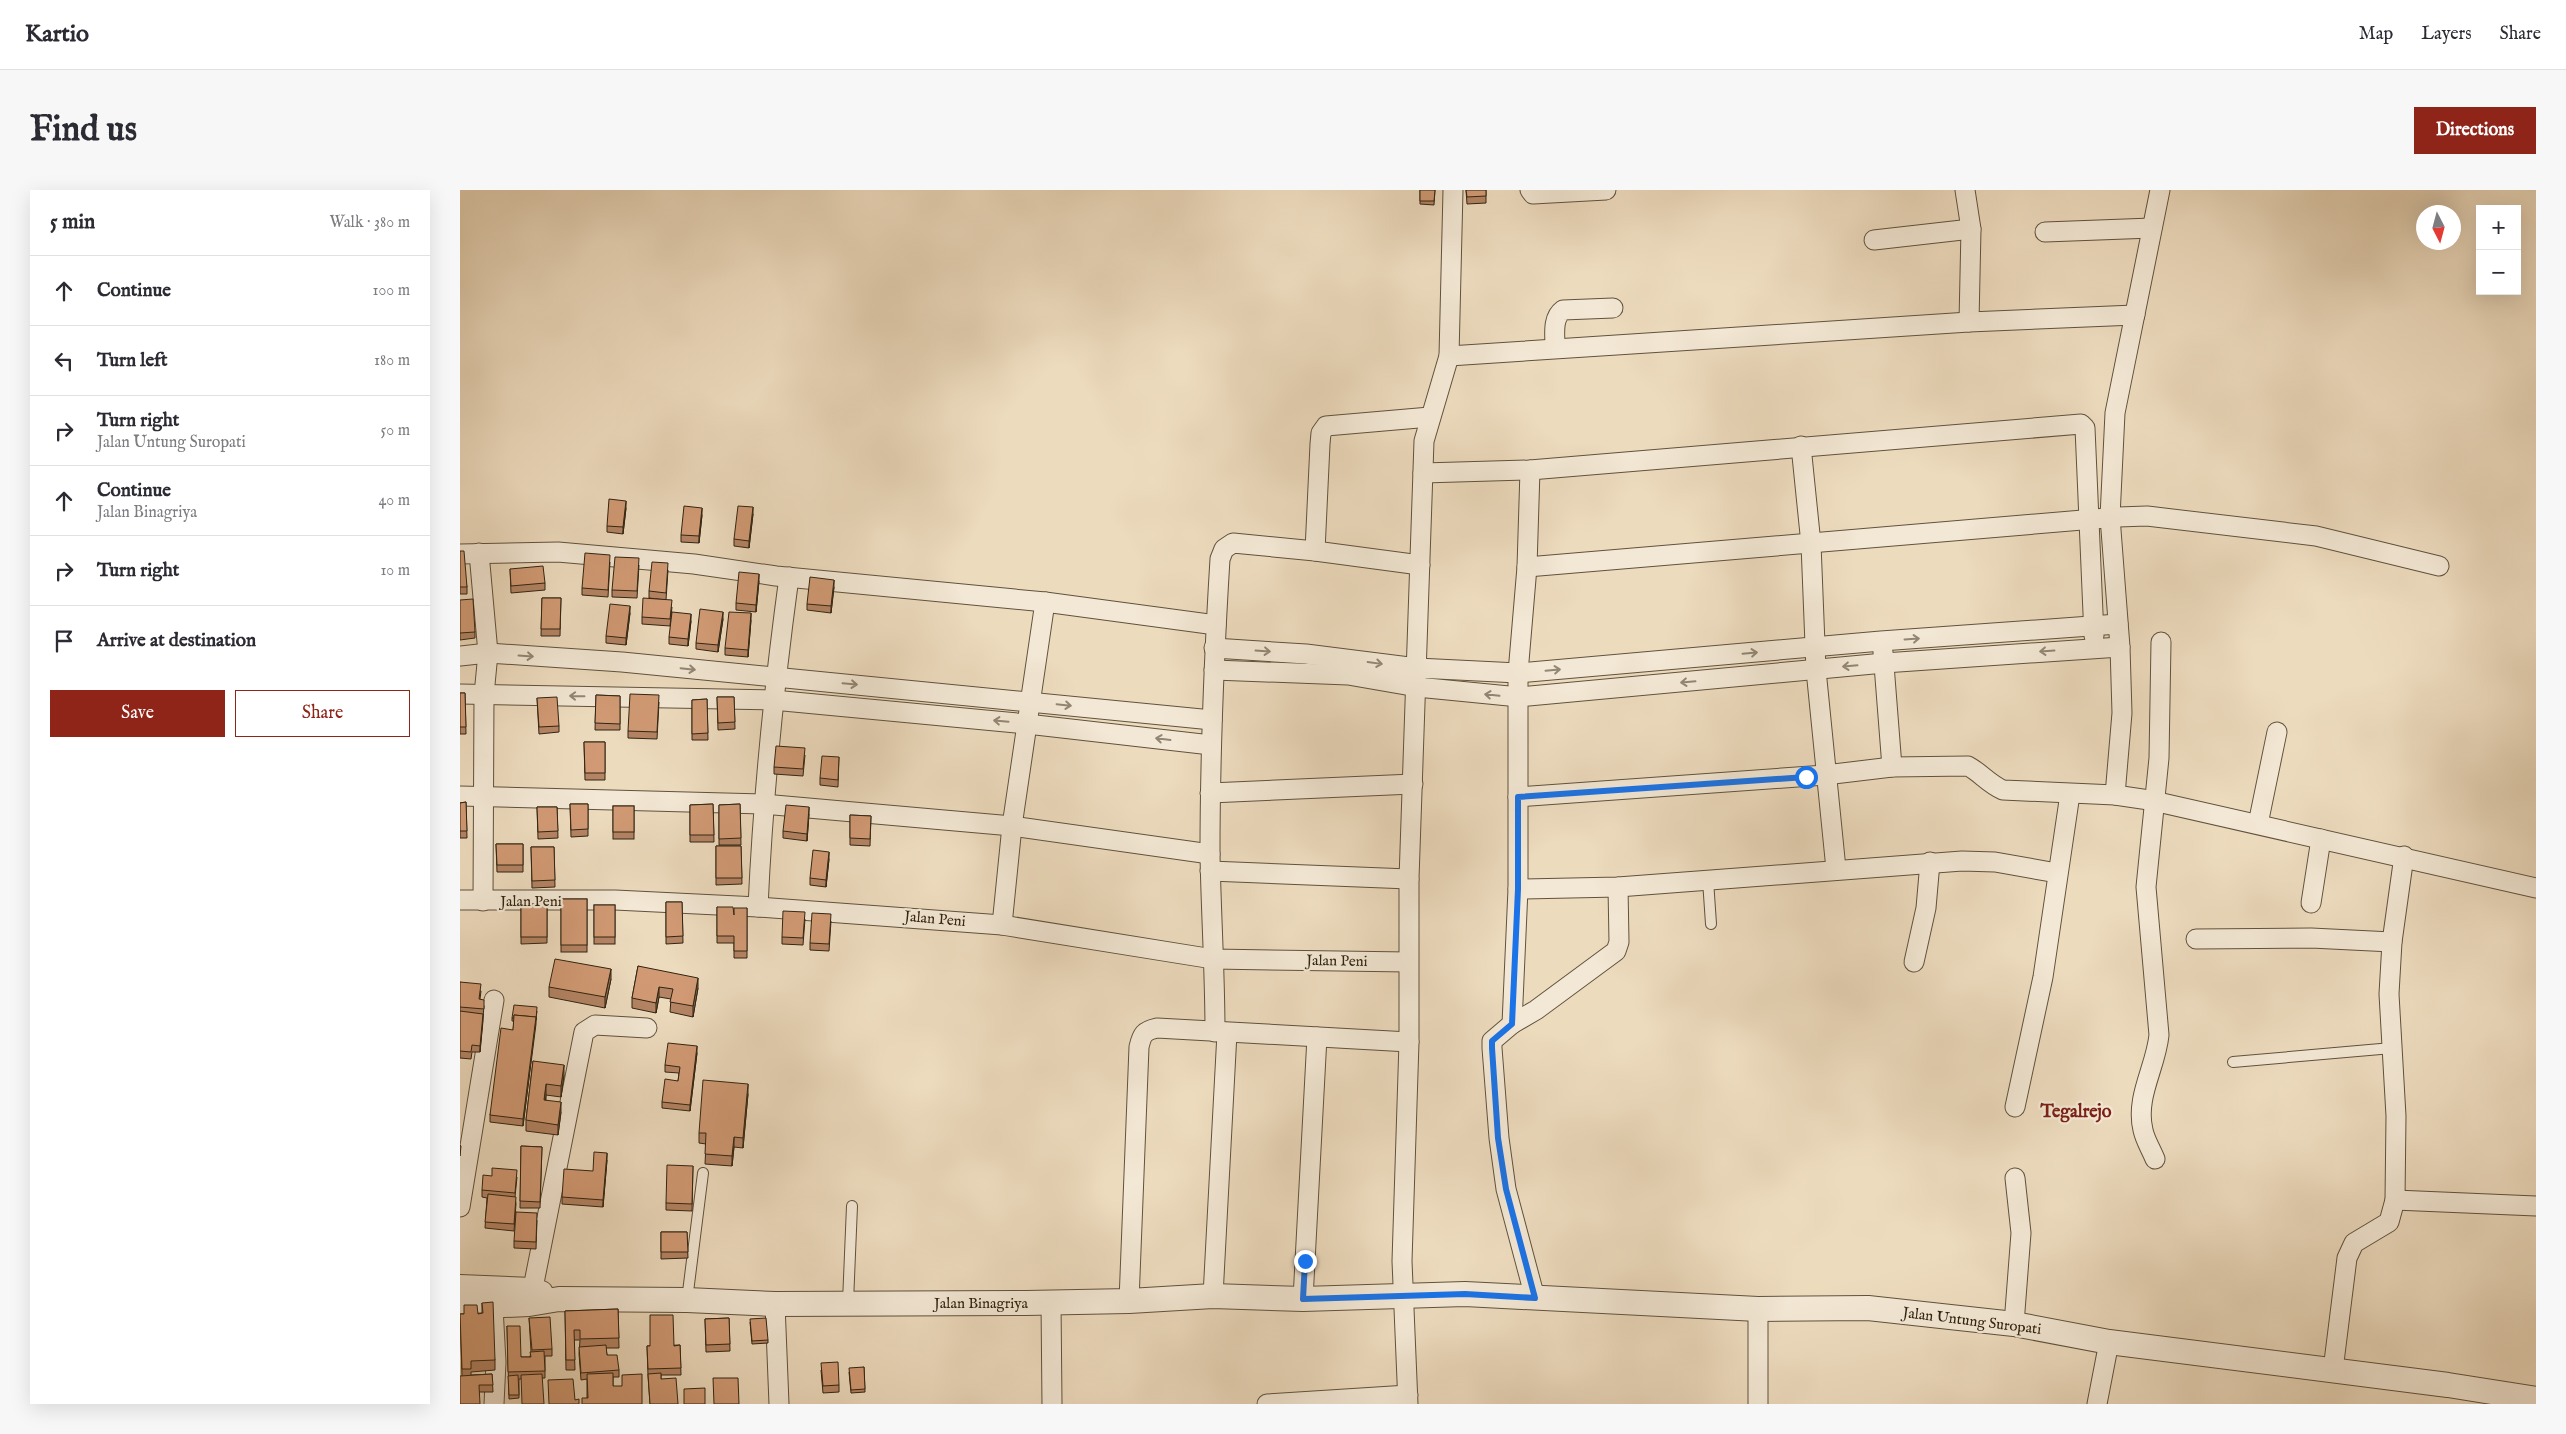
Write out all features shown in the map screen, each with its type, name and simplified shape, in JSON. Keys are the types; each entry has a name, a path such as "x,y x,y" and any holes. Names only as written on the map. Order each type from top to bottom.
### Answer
{"street":[{"path":"1267,1404 1408,1400 1402,1262 1408,1042 1409,879 1424,442 1449,356 1453,190"},
{"path":"1530,190 1533,194 1606,190"},
{"path":"1965,190 1971,229 1969,322"},
{"path":"2120,796 2122,713 2114,517 2115,413 2160,190"},
{"path":"2045,232 2152,228"},
{"path":"1874,240 1971,229"},
{"path":"1556,347 1555,323 1558,314 1563,310 1613,308"},
{"path":"1449,356 1556,347 1969,322 2135,315"},
{"path":"1315,551 1320,444 1321,433 1326,426 1430,417"},
{"path":"1423,473 1530,470 2081,424 2085,428 2093,625 2096,648"},
{"path":"1802,446 1811,544 1816,670 1825,775 1836,869"},
{"path":"1512,1024 1518,889 1518,673 1527,567 1530,470"},
{"path":"1527,567 2089,519 2147,516 2316,536 2439,566"},
{"path":"1213,1296 1221,1032 1213,959 1210,793 1214,648 1220,559 1224,549 1233,543 1315,551 1420,565"},
{"path":"460,554 558,552 694,564 788,577 1045,602 1216,624"},
{"path":"479,553 488,653 484,695 483,901"},
{"path":"758,906 763,804 775,678 788,577"},
{"path":"1002,925 1012,826 1045,602"},
{"path":"1214,670 1348,667 1518,673 1882,641 2118,624"},
{"path":"1882,641 1892,767"},
{"path":"2155,1158 2143,1131 2141,1101 2157,1056 2160,1036 2146,887 2152,801 2161,719 2161,642"},
{"path":"1214,648 1348,667 1417,687 1519,698 1884,663 2120,647"},
{"path":"460,656 488,653 622,662 1212,720"},
{"path":"460,694 773,700 1027,724 1211,745"},
{"path":"2258,824 2277,732"},
{"path":"1518,797 1825,775 1892,767 1968,766 1979,772 1990,784 2003,790 2120,796 2152,801 2404,856 2536,888"},
{"path":"1210,793 1413,784"},
{"path":"2015,1107 2043,977 2070,794"},
{"path":"460,796 763,804 1012,826 1210,862 1409,879"},
{"path":"2311,903 2321,839"},
{"path":"2333,1370 2347,1258 2354,1243 2389,1222 2395,1200 2396,1116 2388,994 2392,942 2404,856"},
{"path":"1518,889 1618,887 1930,862 1995,862 2057,873"},
{"path":"1914,962 1926,908 1930,862"},
{"path":"1535,1298 1506,1189 1498,1138 1492,1041 1512,1024 1536,1010 1616,951 1619,942 1618,887"},
{"name":"Jalan Peni","path":"460,900 615,900 758,906 1002,925 1213,959 1408,962"},
{"path":"2196,939 2312,938 2392,942"},
{"path":"460,1207 494,1000"},
{"path":"531,1297 584,1032 595,1025 647,1028"},
{"path":"1129,1301 1142,1035 1146,1030 1157,1028 1408,1042"},
{"path":"1303,1299 1316,1037"},
{"path":"2014,1324 2021,1233 2015,1178"},
{"path":"2395,1200 2536,1206"},
{"name":"Jalan Binagriya","path":"460,1287 559,1299 687,1300 775,1304 1129,1301 1213,1296 1303,1299 1403,1296"},
{"name":"Jalan Untung Suropati","path":"1403,1296 1465,1294 1758,1309 1868,1308 2014,1324 2109,1342 2333,1370 2536,1399"},
{"name":"Jalan Binagriya","path":"460,1307 493,1307 531,1297"},
{"path":"1051,1302 1052,1404"},
{"path":"775,1304 779,1404"},
{"path":"493,1307 496,1362 494,1404"},
{"path":"1758,1309 1758,1404"},
{"path":"2098,1404 2109,1342"}],"lane":[{"path":"1708,880 1711,924"},
{"path":"2233,1062 2392,1048"},
{"path":"687,1300 703,1173"},
{"path":"848,1302 852,1206"}],"building":[{"path":"1420,190 1435,190 1434,201 1420,201"},
{"path":"1466,190 1486,190 1486,196 1467,197"},
{"path":"609,499 626,501 623,527 607,526"},
{"path":"684,506 702,508 699,536 681,535"},
{"path":"738,506 753,507 749,541 734,539"},
{"path":"460,551 464,551 467,587 460,587"},
{"path":"585,553 610,555 608,590 582,588"},
{"path":"615,557 639,558 637,591 612,590"},
{"path":"652,562 668,563 666,593 649,591"},
{"path":"543,566 545,583 511,586 510,569"},
{"path":"739,572 759,574 756,605 736,603"},
{"path":"810,577 834,580 831,606 807,604"},
{"path":"542,598 561,598 560,629 541,629"},
{"path":"643,598 672,600 670,619 642,617"},
{"path":"473,599 475,632 460,633 460,600"},
{"path":"610,604 630,606 626,638 606,636"},
{"path":"700,609 723,612 718,645 696,643"},
{"path":"672,612 691,614 688,639 669,637"},
{"path":"729,612 751,613 748,650 725,648"},
{"path":"460,693 465,693 466,727 460,727"},
{"path":"630,694 659,695 657,732 628,731"},
{"path":"596,695 620,696 620,724 595,723"},
{"path":"557,697 559,726 539,727 537,698"},
{"path":"717,697 734,697 735,722 718,723"},
{"path":"707,699 708,733 692,734 692,700"},
{"path":"584,742 605,742 605,773 585,773"},
{"path":"776,746 805,748 803,769 774,767"},
{"path":"822,756 839,757 838,780 820,778"},
{"path":"466,802 467,831 460,831 460,803"},
{"path":"570,804 588,804 588,829 571,830"},
{"path":"713,804 714,835 690,835 690,805"},
{"path":"740,804 741,838 719,839 719,805"},
{"path":"786,805 809,807 807,834 783,831"},
{"path":"613,806 634,806 634,832 613,832"},
{"path":"537,807 557,807 558,831 538,832"},
{"path":"850,815 871,816 870,839 850,838"},
{"path":"496,844 523,844 523,865 497,865"},
{"path":"716,846 741,846 742,878 716,878"},
{"path":"531,847 554,847 555,880 532,881"},
{"path":"813,850 829,852 826,880 810,878"},
{"path":"561,899 587,899 587,945 561,945"},
{"path":"666,902 682,902 683,936 666,937"},
{"path":"521,904 547,904 547,937 521,937"},
{"path":"594,905 615,905 615,937 594,937"},
{"path":"717,907 733,907 734,915 734,908 747,908 747,951 734,951 734,936 717,936"},
{"path":"783,911 805,912 803,938 782,937"},
{"path":"812,913 831,914 829,944 810,943"},
{"path":"555,959 611,969 605,997 549,987"},
{"path":"638,966 698,978 693,1006 670,1002 673,989 659,987 656,1003 632,998"},
{"path":"460,982 481,984 479,999 484,1000 484,1009 460,1007"},
{"path":"514,1005 537,1007 536,1020 536,1017 514,1015 514,1018 512,1018"},
{"path":"460,1011 483,1014 480,1046 472,1045 471,1052 460,1051"},
{"path":"514,1015 536,1017 523,1119 490,1115 501,1028 513,1030"},
{"path":"668,1043 697,1046 690,1105 662,1102 665,1079 678,1081 680,1067 665,1065"},
{"path":"533,1061 564,1065 561,1086 546,1084 544,1100 561,1102 558,1125 526,1120"},
{"path":"703,1080 748,1084 743,1138 734,1137 732,1156 705,1154 706,1133 699,1133"},
{"path":"521,1146 542,1147 540,1202 520,1201"},
{"path":"594,1152 607,1153 603,1200 562,1197 564,1169 593,1171"},
{"path":"667,1165 693,1166 692,1204 666,1203"},
{"path":"492,1168 517,1170 515,1193 482,1190 483,1175 492,1176"},
{"path":"488,1194 516,1197 514,1224 485,1222"},
{"path":"516,1212 537,1213 536,1242 514,1241"},
{"path":"661,1232 687,1232 688,1252 661,1252"},
{"path":"493,1302 495,1360 471,1361 471,1369 462,1369 460,1314 464,1314 464,1305 477,1305 478,1314 483,1313 482,1303"},
{"path":"618,1309 619,1338 580,1339 580,1330 574,1330 575,1360 566,1360 565,1311"},
{"path":"650,1315 673,1315 674,1346 680,1345 681,1368 648,1369 647,1346 650,1346"},
{"path":"550,1317 552,1349 532,1350 529,1318"},
{"path":"729,1318 730,1344 706,1345 705,1319"},
{"path":"766,1318 768,1340 752,1341 750,1319"},
{"path":"507,1326 520,1326 521,1357 531,1357 530,1352 544,1351 545,1371 508,1372"},
{"path":"606,1345 607,1355 617,1355 619,1370 581,1373 579,1347"},
{"path":"838,1362 839,1385 823,1386 821,1363"},
{"path":"864,1367 865,1389 851,1390 849,1368"},
{"path":"613,1373 613,1386 622,1386 622,1375 642,1374 642,1404 582,1404 582,1398 588,1398 587,1374"},
{"path":"661,1373 661,1379 676,1378 678,1404 650,1404 648,1374"},
{"path":"492,1374 493,1385 479,1385 480,1404 460,1404 460,1376"},
{"path":"542,1374 544,1404 522,1404 521,1375"},
{"path":"518,1375 519,1395 509,1395 508,1376"},
{"path":"713,1378 738,1378 739,1404 714,1404"},
{"path":"573,1379 575,1400 579,1399 579,1404 549,1404 548,1380"},
{"path":"705,1388 705,1404 684,1404 684,1389"}],"district":[{"name":"Tegalrejo","path":"2076,1112"}],"route":[{"path":"1305,1261 1303,1299 1465,1294 1535,1298 1506,1189 1498,1138 1492,1048 1492,1041 1496,1036 1512,1024 1518,889 1518,797 1806,777"}]}
